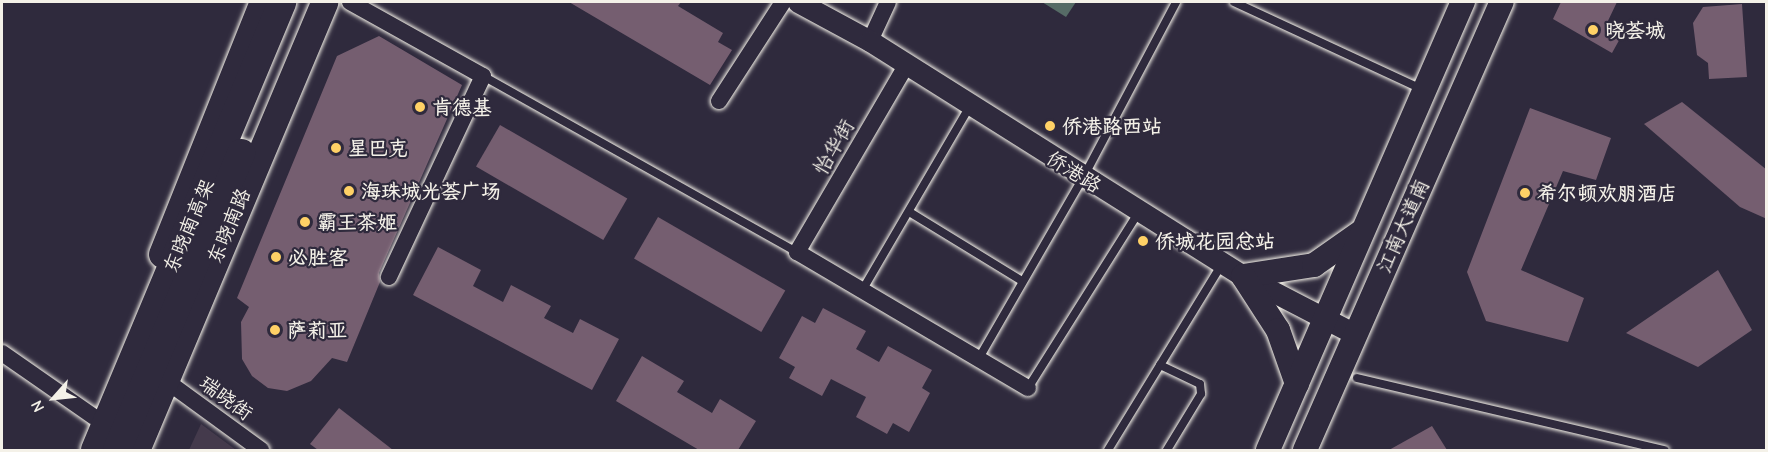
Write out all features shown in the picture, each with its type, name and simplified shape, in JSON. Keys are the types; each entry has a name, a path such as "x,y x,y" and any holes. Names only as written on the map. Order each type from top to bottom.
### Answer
{"highway":[{"name":"东晓南高架","path":"95,450 282,2"},
{"name":"东晓南高架","path":"117,450 301,2"}],"main road":[{"path":"80,450 263,2"},
{"name":"东晓南路","path":"136,450 324,2"},
{"name":"江南大道南","path":"1268,450 1463,2"},
{"name":"江南大道南","path":"1305,450 1502,2"},
{"path":"1297,384 1278,330 1243,276 1314,265 1365,228"}],"street":[{"path":"350,2 483,76 389,277"},
{"path":"718,101 783,2"},
{"name":"侨港路","path":"798,2 870,41 1083,178 1243,276 1355,334"},
{"path":"870,41 888,2"},
{"name":"怡华街","path":"797,252 907,64"},
{"path":"797,252 1028,388"},
{"path":"2,353 94,417"},
{"name":"瑞晓街","path":"165,380 261,450"}],"lane":[{"path":"979,358 1083,178 1176,2"},
{"path":"1234,2 1425,91"},
{"path":"483,76 797,252"},
{"path":"863,289 911,213 970,106"},
{"path":"1028,388 1139,212"},
{"path":"911,213 1022,281"},
{"path":"1108,450 1222,263"},
{"path":"1160,365 1200,384 1201,394 1167,450"},
{"path":"1357,378 1665,450"}],"shaded area":[{"path":"201,424 236,450 189,450"}],"green space":[{"path":"1042,2 1076,2 1066,17"}],"building":[{"path":"569,2 681,2 678,6 723,33 718,42 732,50 710,85"},
{"name":"晓荟城","path":"1561,2 1617,2 1606,25 1622,35 1612,53 1553,19"},
{"path":"1742,4 1747,77 1709,79 1708,63 1697,55 1693,23 1703,7"},
{"name":"海珠城光荟广场","path":"379,36 462,85 379,273 380,282 347,362 332,358 311,381 287,391 268,388 252,376 242,359 241,322 249,307 237,298 337,56"},
{"path":"1682,102 1767,170 1767,219 1740,207 1644,124"},
{"path":"1530,108 1611,138 1596,180 1563,171 1521,270 1584,298 1568,342 1486,321 1467,272"},
{"path":"500,125 627,198 603,240 476,167"},
{"path":"658,217 785,290 761,332 634,259"},
{"path":"438,247 481,270 473,286 503,302 511,285 551,306 544,318 573,333 580,319 619,339 592,390 413,295"},
{"path":"1718,270 1752,330 1698,367 1626,333"},
{"path":"823,308 866,331 856,349 879,362 888,346 932,370 922,388 930,393 909,432 893,423 887,434 856,417 866,397 831,379 822,396 789,378 795,367 779,358 802,316 815,323"},
{"path":"642,356 684,381 677,392 712,413 720,399 756,421 738,450 699,450 616,401"},
{"path":"339,408 393,450 318,450 310,444"},
{"path":"1432,426 1447,450 1389,450"}],"place":[{"name":"晓荟城","path":"1593,30"},
{"name":"肯德基","path":"420,107"},
{"name":"侨港路西站","path":"1050,126"},
{"name":"星巴克","path":"336,148"},
{"name":"海珠城光荟广场","path":"349,191"},
{"name":"希尔顿欢朋酒店","path":"1525,193"},
{"name":"霸王茶姬","path":"305,222"},
{"name":"侨城花园总站","path":"1143,241"},
{"name":"必胜客","path":"276,257"},
{"name":"萨莉亚","path":"275,330"}]}
